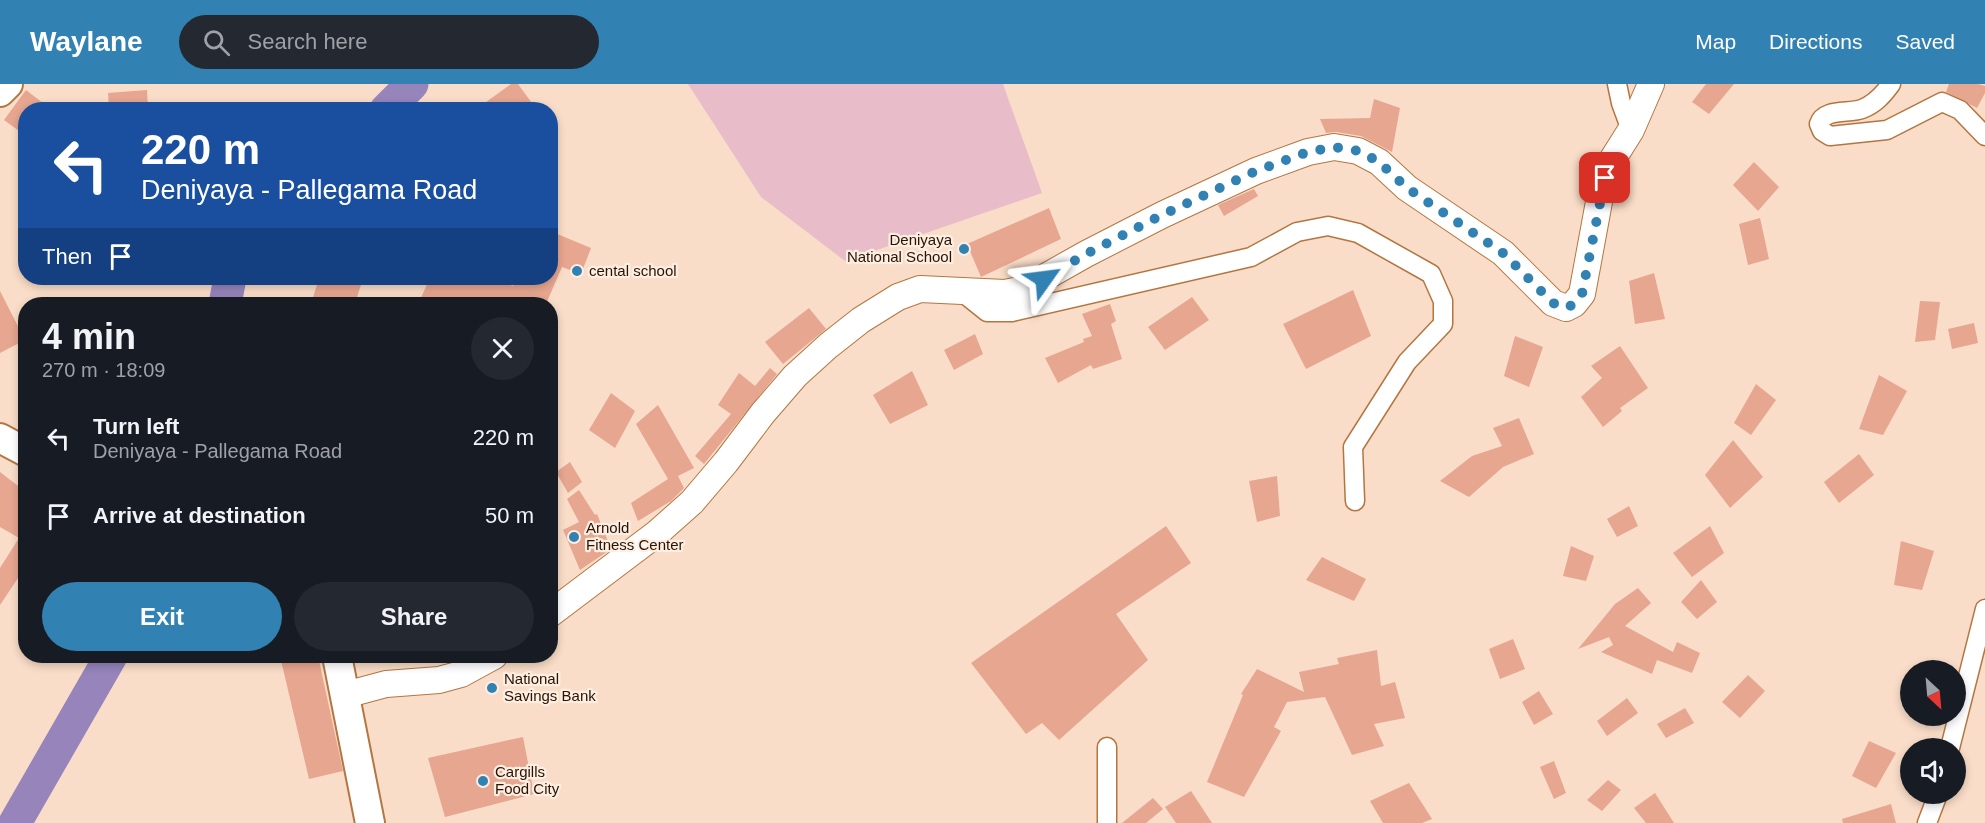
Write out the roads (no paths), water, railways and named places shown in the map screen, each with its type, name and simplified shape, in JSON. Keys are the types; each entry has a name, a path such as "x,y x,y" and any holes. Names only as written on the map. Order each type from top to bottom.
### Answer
{"main road":[{"path":"0,92 8,84"},
{"path":"558,608 656,534 692,502 795,376 828,345 861,320 898,297 920,290 1005,293 1024,289 1162,215 1256,171 1308,152 1334,147 1359,151 1379,162 1407,188 1503,253 1553,303 1566,308 1574,304 1582,294 1603,182 1609,165 1631,130 1651,84"},
{"path":"0,438 18,448"},
{"path":"338,663 370,823"},
{"path":"345,695 386,684 440,680 482,663"}],"street":[{"path":"1617,84 1631,130"},
{"path":"1891,84 1880,98 1862,110 1826,115 1820,119 1819,124 1822,131 1830,136 1887,130 1942,102 1960,110 1985,136"},
{"path":"962,292 987,312 1012,312 1251,256 1297,232 1328,226 1358,233 1431,274 1443,301 1443,324 1407,362 1353,447 1355,501"},
{"path":"1953,738 1985,609"},
{"path":"1107,747 1107,823"},
{"path":"1927,823 1934,804"}],"waterway":[{"path":"394,102 412,84"},
{"path":"226,297 229,285"},
{"path":"15,823 107,663"}],"place":[{"name":"Deniyaya National School","path":"964,249"},
{"name":"cental school","path":"577,271"},
{"name":"Arnold Fitness Center","path":"574,537"},
{"name":"National Savings Bank","path":"492,688"},
{"name":"Cargills Food City","path":"483,781"}]}
